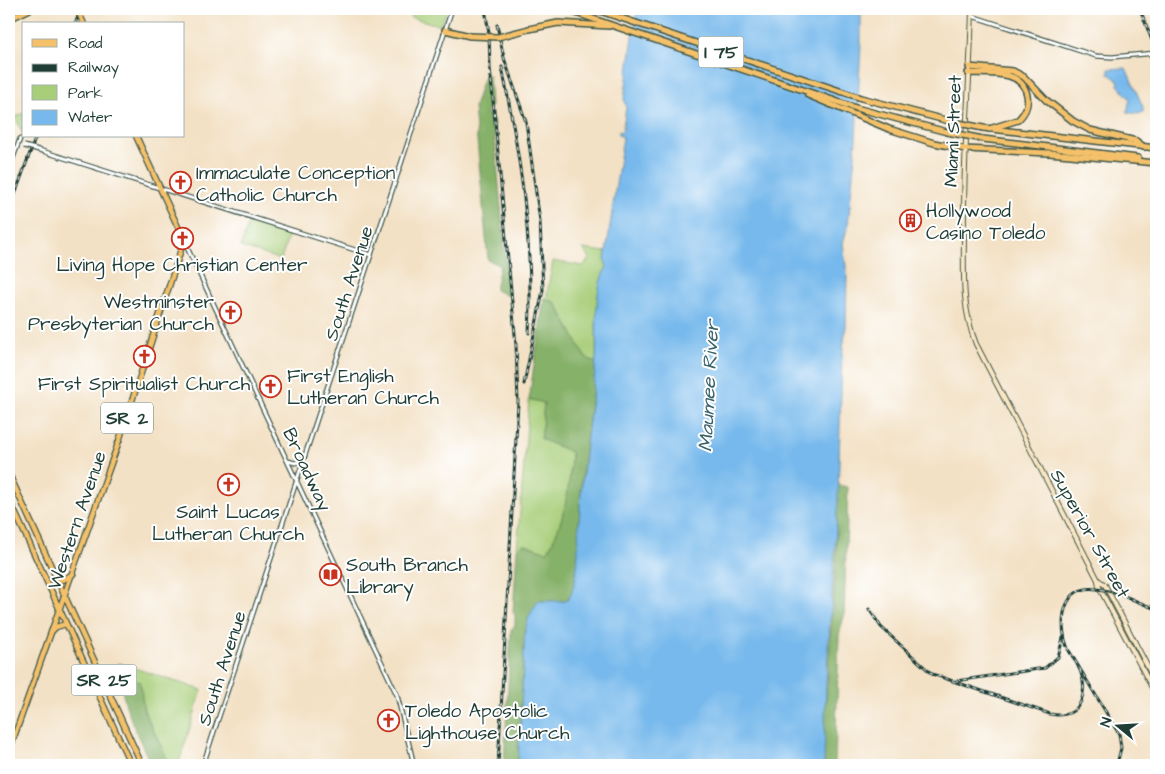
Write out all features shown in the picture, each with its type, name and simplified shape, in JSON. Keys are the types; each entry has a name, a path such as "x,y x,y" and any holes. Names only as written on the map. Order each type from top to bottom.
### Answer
{"highway":[{"path":"9,12 15,9"},
{"path":"9,20 30,9"},
{"name":"I 75","path":"564,9 876,114 982,139 1156,162"},
{"name":"I 75","path":"594,9 882,104 949,121 986,128 1156,148"},
{"path":"445,30 470,36 498,36 558,23 620,27"},
{"path":"969,70 1010,76 1019,81 1027,93 1027,106 1018,120 986,128"},
{"path":"969,70 1013,71 1024,77 1046,100 1072,121 1090,130 1136,141 1144,147"},
{"path":"771,80 879,125 918,139 965,149 1049,153 1156,162"}],"main road":[{"path":"76,9 83,22"},
{"name":"Miami Street","path":"972,9 965,149 964,275 966,311 976,344 1004,396"},
{"name":"Broadway","path":"137,138 184,240"},
{"name":"Western Avenue","path":"9,751 123,430 184,240"},
{"name":"Superior Street","path":"1004,396 1098,580 1105,585 1156,683"},
{"name":"SR 25","path":"9,474 142,765"},
{"name":"SR 25","path":"9,499 131,765"},
{"path":"57,577 63,580 73,574"},
{"path":"1098,580 1099,587 1156,695"},
{"path":"1109,606 1114,603"},
{"path":"52,631 56,627 66,624"}],"street":[{"name":"South Avenue","path":"203,765 452,9"},
{"path":"972,16 1096,56 1112,57 1156,53"},
{"path":"9,169 20,139 24,146 371,255"},
{"name":"Broadway","path":"184,240 397,695 414,765"},
{"path":"288,461 295,463 304,460"}],"green space":[{"path":"413,9 447,9 441,26 410,17"},
{"path":"489,75 491,106 488,108 487,114 493,119 509,296 495,290 500,265 488,260 474,107 484,76"},
{"path":"22,114 22,132 15,117"},
{"path":"249,221 289,234 281,260 241,247"},
{"path":"583,249 606,252 605,260 607,267 600,286 598,299 596,363 585,357 556,303 546,299 553,261 583,266 590,258"},
{"path":"544,298 556,303 585,357 596,363 582,476 579,524 580,547 573,591 566,601 540,601 525,630 518,765 504,765 511,630 515,625 515,615 513,612 517,550 523,544 547,552 562,517 570,477 571,452 541,439 544,403 529,399"},
{"path":"529,399 544,403 541,439 571,452 570,477 562,517 547,552 524,544 517,550"},
{"path":"837,485 848,487 844,616 839,635 835,765 823,764 823,745 836,555"},
{"path":"119,663 202,690 178,765 170,765 144,711 140,683 131,679 132,677"},
{"path":"119,663 132,679 140,682 144,711 170,765 151,765 125,703"}],"water":[{"name":"Maumee River","path":"637,9 861,9 855,155 848,225 843,243 847,274 846,327 842,355 838,499 826,682 824,765 518,765 525,630 529,616 538,601 566,601 573,589 575,580 582,486 596,360 597,299 602,276 607,267 605,260 623,137 618,135 619,131 622,132 626,108 624,99"},
{"path":"1126,68 1143,107 1143,112 1138,114 1127,112 1130,99 1118,85 1119,81 1109,74 1109,69"}],"railway":[{"path":"76,22 81,9"},
{"path":"485,9 489,33 490,68 516,345 518,402 498,765"},
{"path":"1140,9 1156,51"},
{"path":"497,25 504,58 526,122 540,221 543,290 524,384"},
{"path":"502,67 515,133 524,199 529,266 529,333"},
{"path":"9,211 35,138"},
{"path":"1117,764 1121,748 1119,734 1068,649 1063,629 1065,608 1069,599 1076,593 1085,589 1097,589 1119,594 1156,609"},
{"path":"869,609 881,627 932,674 1050,714 1061,715 1070,713 1077,708 1083,693 1082,675 1078,666"},
{"path":"956,681 1045,668 1058,657 1063,638"}],"place":[{"name":"Immaculate Conception Catholic Church","path":"180,183"},
{"name":"Hollywood Casino Toledo","path":"910,221"},
{"name":"Living Hope Christian Center","path":"182,238"},
{"name":"Westminster Presbyterian Church","path":"230,312"},
{"name":"First Spiritualist Church","path":"144,357"},
{"name":"First English Lutheran Church","path":"271,386"},
{"name":"Saint Lucas Lutheran Church","path":"228,485"},
{"name":"South Branch Library","path":"330,575"},
{"name":"Toledo Apostolic Lighthouse Church","path":"389,721"}]}
